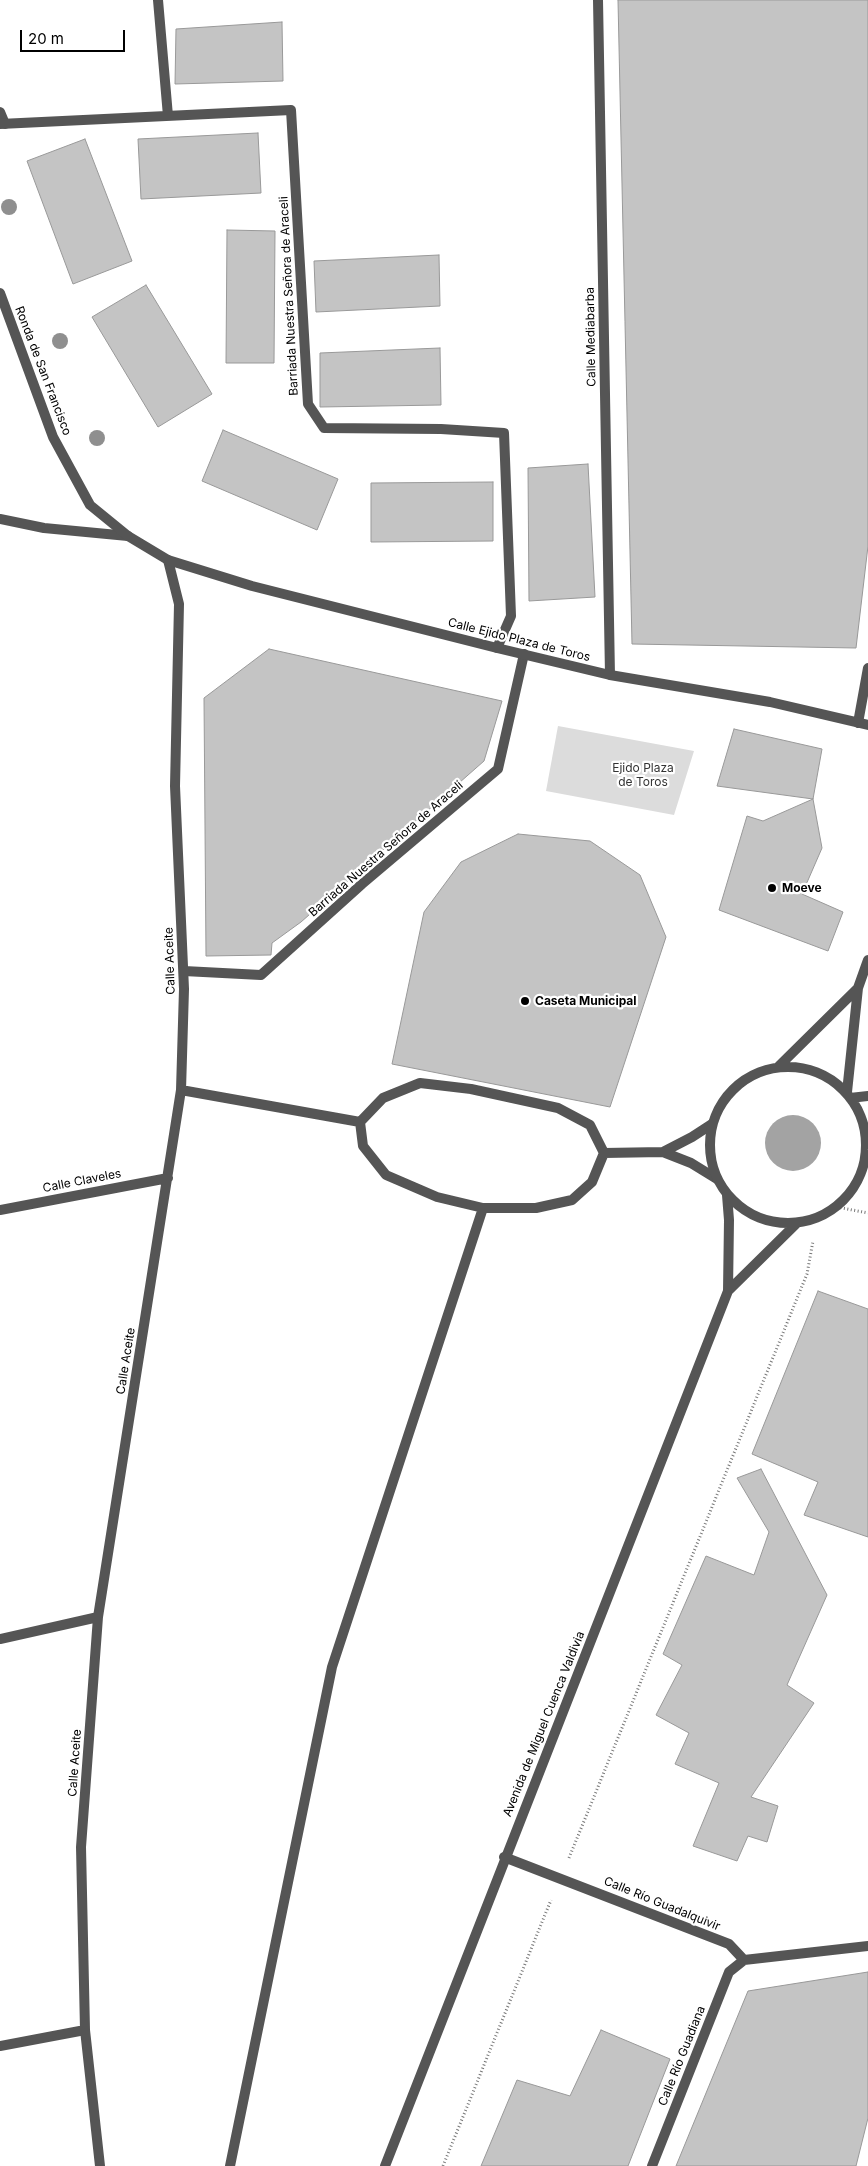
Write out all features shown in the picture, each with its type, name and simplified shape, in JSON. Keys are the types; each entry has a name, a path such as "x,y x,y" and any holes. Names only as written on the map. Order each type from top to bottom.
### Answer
{"street":[{"path":"158,0 168,116"},
{"name":"Calle Mediabarba","path":"598,0 610,675"},
{"name":"Barriada Nuestra Señora de Araceli","path":"2,124 291,110 308,404 324,428 441,429 504,432 511,616 497,648"},
{"path":"0,112 2,124"},
{"name":"Ronda de San Francisco","path":"0,293 53,437 90,505 128,536 168,560"},
{"path":"0,519 44,528 128,536"},
{"name":"Calle Ejido Plaza de Toros","path":"168,560 252,586 610,675 770,702 863,724"},
{"name":"Calle Aceite","path":"100,2166 85,2030 81,1847 98,1617 182,1090 184,971 175,786 179,604 168,560"},
{"name":"Barriada Nuestra Señora de Araceli","path":"184,971 261,975 362,884 498,770 524,654"},
{"path":"863,724 868,668"},
{"path":"848,1095 858,988 868,960"},
{"path":"779,1066 858,988"},
{"path":"779,1066 800,1067 816,1071 833,1080 848,1095 865,1127 866,1166 853,1189 837,1207 818,1218 797,1223 777,1223 758,1218 741,1208 727,1195 717,1179 711,1161 709,1142 712,1124 719,1106 730,1091 745,1079 779,1066"},
{"path":"420,1083 462,1088 558,1108 590,1125 604,1153 592,1182 572,1200 536,1208 484,1208 437,1197 386,1175 363,1146 360,1122 383,1098 420,1083"},
{"path":"182,1090 360,1122"},
{"path":"848,1095 868,1096"},
{"path":"663,1152 692,1138 712,1124"},
{"path":"604,1153 663,1152 691,1163 717,1179"},
{"name":"Calle Claveles","path":"0,1210 168,1178"},
{"name":"Avenida de Miguel Cuenca Valdivia","path":"385,2166 504,1857 728,1291 729,1220 727,1195"},
{"path":"230,2166 332,1667 484,1208"},
{"name":"Avenida de Miguel Cuenca Valdivia","path":"728,1291 797,1223"},
{"path":"0,1639 98,1617"},
{"name":"Calle Río Guadalquivir","path":"504,1857 729,1944 744,1960"},
{"path":"744,1960 868,1946"},
{"name":"Calle Río Guadiana","path":"652,2166 729,1972 744,1960"},
{"path":"0,2046 85,2030"}],"path":[{"path":"837,1207 868,1213"},
{"path":"443,2166 807,1274 818,1218"}],"green space":[{"name":"Ejido Plaza de Toros","path":"558,726 694,751 674,815 546,791"}],"shaded area":[{"path":"788,1115 798,1115 813,1123 819,1132 821,1143 819,1154 813,1163 798,1171 788,1171 777,1166 770,1159 765,1148 765,1138 770,1127 777,1120"}],"building":[{"path":"618,0 868,0 868,546 856,648 632,644"},
{"path":"282,22 283,81 175,84 176,29"},
{"path":"258,133 261,193 141,199 138,139"},
{"path":"85,139 132,261 73,284 27,161"},
{"path":"227,230 275,231 274,363 226,363"},
{"path":"439,255 440,306 316,312 314,261"},
{"path":"146,285 212,394 158,427 92,317"},
{"path":"440,348 441,405 320,407 320,353"},
{"path":"223,430 338,479 317,530 202,481"},
{"path":"588,464 595,597 529,601 528,468"},
{"path":"493,482 493,541 371,542 371,483"},
{"path":"269,649 502,701 484,761 301,922 272,943 271,955 206,956 204,698"},
{"path":"734,729 822,749 813,799 717,786"},
{"path":"813,799 822,848 802,894 843,912 828,951 719,910 747,816 763,821"},
{"name":"Caseta Municipal","path":"518,834 590,841 640,875 666,937 610,1107 392,1064 424,912 461,862"},
{"path":"818,1291 868,1309 868,1537 804,1515 818,1482 752,1454"},
{"path":"761,1469 827,1595 787,1685 814,1703 751,1797 778,1806 767,1842 748,1836 737,1861 693,1846 719,1783 675,1764 689,1733 656,1715 682,1665 663,1654 706,1556 754,1575 769,1532 737,1478"},
{"path":"868,1972 868,2118 856,2166 676,2166 748,1991"},
{"path":"601,2030 670,2059 628,2166 481,2166 517,2080 570,2096"}],"place":[{"name":"Moeve","path":"772,888"},
{"name":"Caseta Municipal","path":"525,1001"}]}
